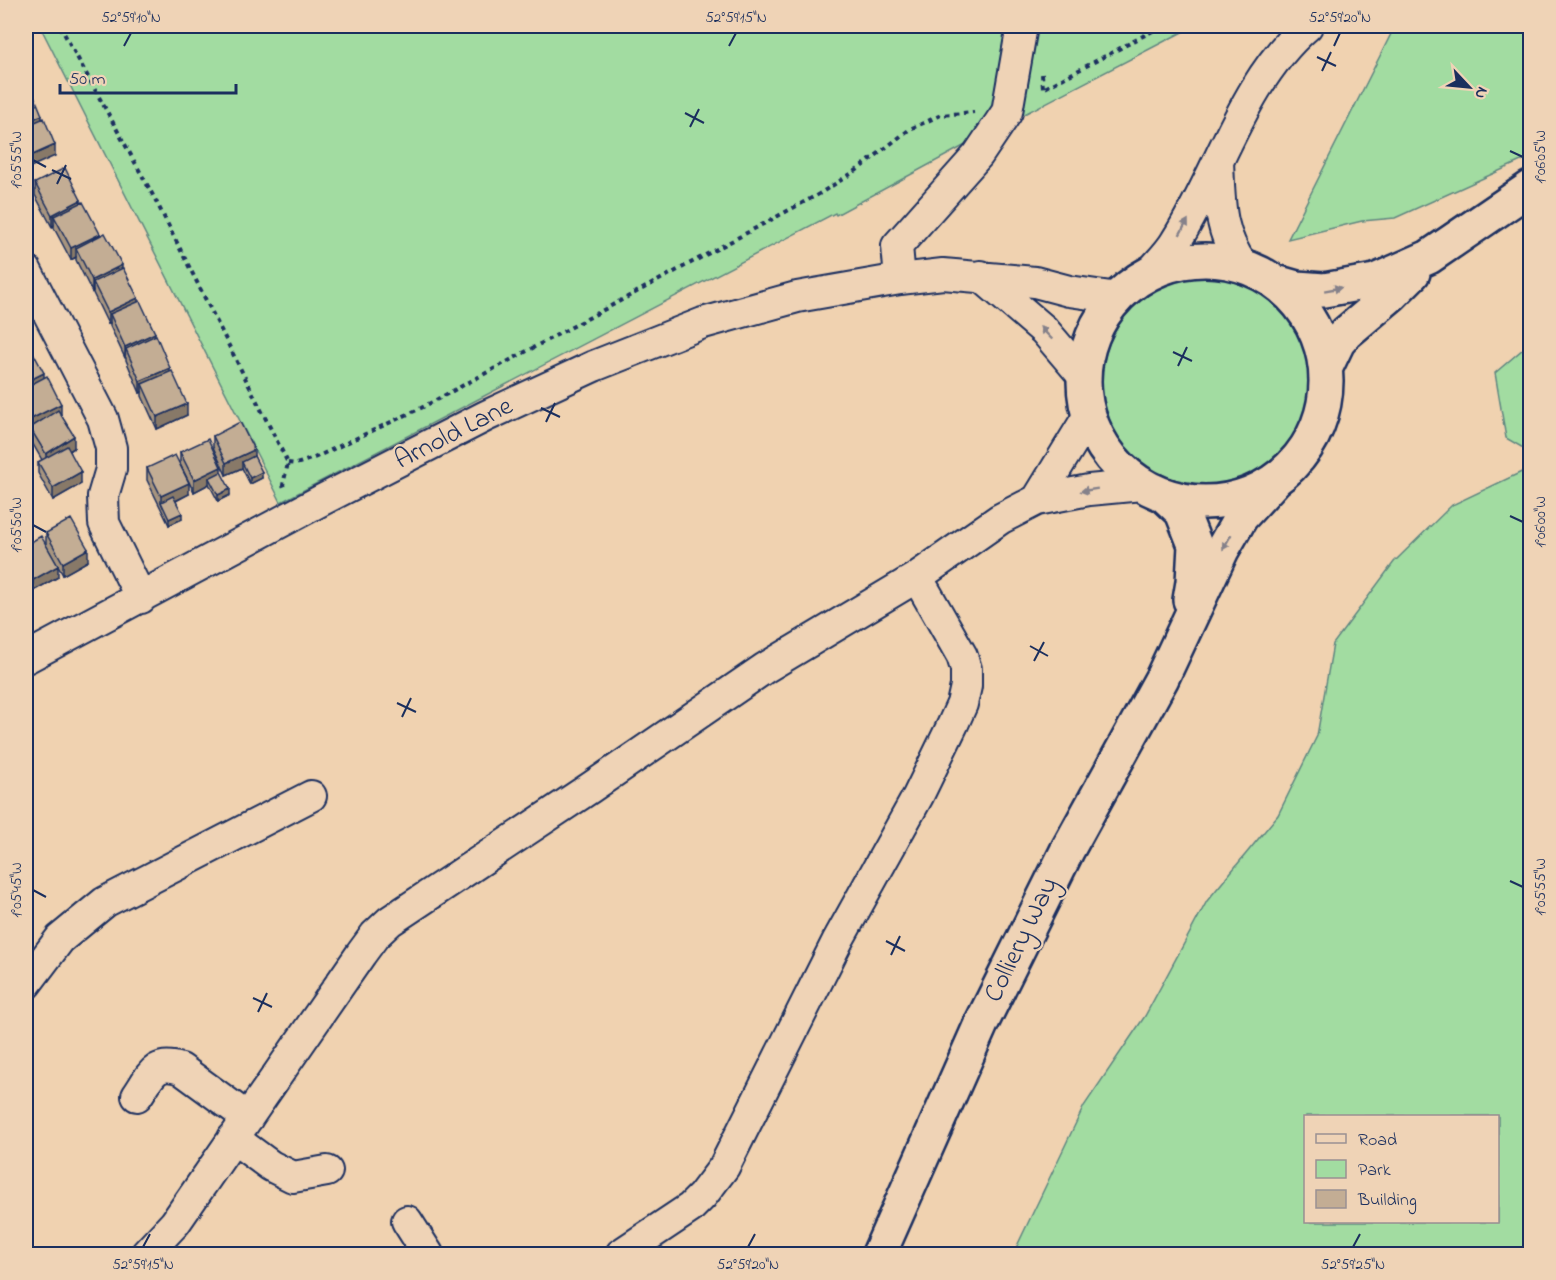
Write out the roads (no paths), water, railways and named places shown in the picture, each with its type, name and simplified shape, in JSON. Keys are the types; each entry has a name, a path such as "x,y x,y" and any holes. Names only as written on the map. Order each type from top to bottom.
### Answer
{"main road":[{"path":"1276,282 1297,288 1324,291 1375,281 1429,257 1530,188"},
{"path":"1326,367 1338,342 1346,333 1391,295 1429,257"},
{"name":"Colliery Way","path":"1183,634 1193,582 1195,545 1182,512 1126,473 1110,456 1089,415 1084,377 1091,340 1102,318 1118,297 1150,273 1168,266 1193,260 1221,261 1244,266 1276,282"},
{"path":"1153,490 1188,501 1213,502 1243,496 1275,480 1300,457 1319,424 1324,407 1326,367 1317,333 1296,301 1276,282"},
{"name":"Colliery Way","path":"879,1254 981,1024 1068,849 1162,678 1222,550 1241,517 1275,480"}],"street":[{"path":"900,279 897,246 978,155 1007,112 1022,26"},
{"path":"1150,273 1186,225 1237,121 1266,74 1295,36 1307,26"},
{"path":"1218,158 1222,223 1233,251 1244,266"},
{"path":"26,270 103,419 111,448 111,469 103,496 104,523 141,598"},
{"name":"Arnold Lane","path":"26,658 320,501 486,416 594,366 713,320 797,297 943,274 1035,282 1069,291 1118,297"},
{"path":"981,276 1044,330 1084,377"},
{"path":"1037,500 1089,415"},
{"path":"146,1254 175,1223 361,954 375,935 390,921 765,668 917,577 1000,519 1037,500 1089,490 1153,490"},
{"path":"621,1254 690,1208 724,1167 838,940 918,796 962,704 966,686 963,656 917,577"},
{"path":"26,984 60,939 105,902 311,796"},
{"path":"138,1096 157,1068 168,1065 181,1069 240,1128 271,1166 293,1177 327,1171"},
{"path":"407,1221 428,1254"}]}
